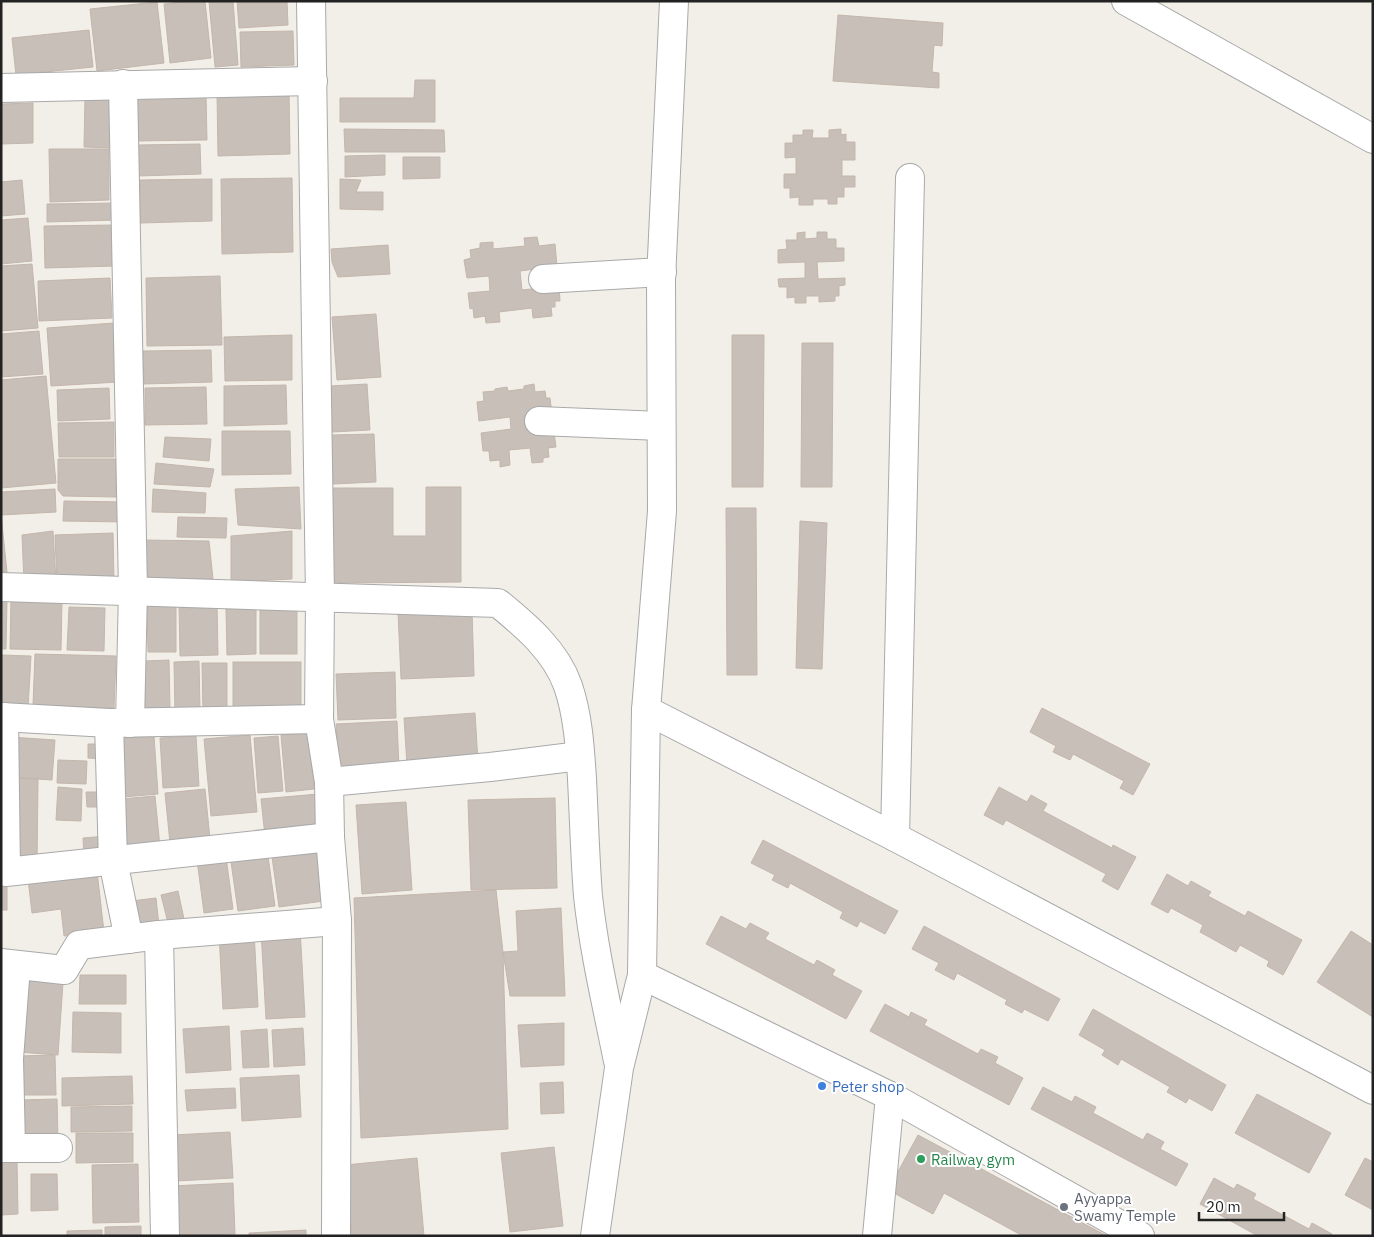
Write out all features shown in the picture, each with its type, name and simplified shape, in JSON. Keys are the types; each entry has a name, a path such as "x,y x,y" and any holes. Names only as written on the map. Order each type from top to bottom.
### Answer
{"street":[{"path":"311,1 320,597 319,719 329,782 330,837 337,921 336,1236"},
{"path":"595,1236 619,1068 642,975 646,710 662,512 662,272 674,1"},
{"path":"1126,1 1373,139"},
{"path":"1,88 313,81"},
{"path":"123,84 133,590 119,723 113,861 128,939"},
{"path":"895,837 910,178"},
{"path":"543,280 662,272"},
{"path":"539,421 661,426"},
{"path":"1,587 498,603 528,627 556,661 568,685 577,723 588,896 595,949 619,1068"},
{"path":"646,710 895,837 1373,1090"},
{"path":"319,719 119,723 2,717 6,872 330,837"},
{"path":"329,782 490,767 580,756"},
{"path":"58,1148 6,1148 5,1059 8,965 64,970 80,944 159,935 337,921"},
{"path":"159,935 165,1236"},
{"path":"642,975 890,1096 1140,1236"},
{"path":"877,1236 890,1096"}],"building":[{"path":"205,1 211,58 170,63 164,4"},
{"path":"209,1 233,1 238,65 215,67"},
{"path":"237,1 287,1 288,25 239,28"},
{"path":"157,2 164,63 97,71 90,9"},
{"path":"838,15 943,23 942,46 934,45 932,72 939,73 939,88 833,81"},
{"path":"89,30 93,67 16,75 12,38"},
{"path":"293,31 294,65 241,67 240,32"},
{"path":"415,80 435,80 435,122 340,122 340,98 414,98"},
{"path":"289,92 290,154 218,156 217,94"},
{"path":"206,94 207,140 136,141 135,95"},
{"path":"85,97 114,98 113,148 84,147"},
{"path":"33,103 33,143 1,144 1,104"},
{"path":"344,129 444,130 445,152 345,152"},
{"path":"841,129 841,135 846,134 846,142 855,142 855,160 842,160 842,176 855,176 855,187 844,187 844,197 837,197 837,204 828,204 828,199 813,199 813,205 799,205 799,197 790,198 790,188 784,188 784,174 796,174 796,157 785,158 785,143 793,143 793,135 803,135 803,130 813,130 812,138 829,138 829,130"},
{"path":"200,144 201,174 138,176 138,145"},
{"path":"49,149 109,149 109,200 50,202"},
{"path":"385,155 385,175 345,177 345,156"},
{"path":"403,157 440,157 440,178 403,179"},
{"path":"292,178 293,252 222,254 221,179"},
{"path":"212,179 212,221 140,223 140,180"},
{"path":"340,179 361,180 356,192 383,192 383,210 340,209"},
{"path":"22,180 25,214 1,216 1,182"},
{"path":"118,203 118,220 47,222 47,204"},
{"path":"28,218 32,261 1,264 1,220"},
{"path":"115,225 115,266 45,268 44,226"},
{"path":"805,232 805,239 817,238 817,232 827,232 827,239 836,239 836,248 844,248 844,261 817,262 818,279 845,278 845,285 839,286 839,296 835,296 835,301 819,302 819,296 806,296 806,303 795,303 795,297 787,298 787,287 779,287 778,279 805,278 805,262 778,263 778,250 787,249 786,240 797,240 797,233"},
{"path":"537,237 539,246 555,244 557,266 520,271 522,290 559,286 560,301 555,301 555,307 551,307 552,316 533,318 532,308 499,312 500,322 486,323 485,316 474,318 473,308 470,309 468,293 490,291 489,276 467,278 464,260 471,258 470,250 480,248 480,243 493,242 493,249 525,246 524,238"},
{"path":"388,245 390,274 338,277 332,262 331,249"},
{"path":"32,264 38,328 1,331 1,266"},
{"path":"220,276 222,345 147,346 146,278"},
{"path":"110,278 112,318 39,321 38,281"},
{"path":"376,314 381,377 337,380 332,317"},
{"path":"114,323 118,382 51,386 47,328"},
{"path":"39,331 43,374 1,377 1,334"},
{"path":"292,335 292,380 225,381 224,337"},
{"path":"732,335 764,335 763,487 732,487"},
{"path":"802,343 833,343 832,487 801,487"},
{"path":"211,350 212,382 144,384 143,351"},
{"path":"46,376 56,483 1,488 1,380"},
{"path":"367,384 370,430 332,432 330,386"},
{"path":"534,384 535,392 545,391 546,398 550,398 552,414 524,417 526,429 553,425 556,447 548,448 549,457 543,458 543,462 532,463 530,448 509,450 510,465 500,467 500,460 490,461 489,451 483,451 481,433 511,429 510,417 479,421 477,402 484,401 483,392 507,387 508,391 524,389 524,386"},
{"path":"286,385 287,424 224,426 224,386"},
{"path":"206,387 207,424 145,425 145,388"},
{"path":"109,388 110,419 58,421 57,390"},
{"path":"114,422 114,457 59,457 58,423"},
{"path":"222,431 290,431 291,474 222,475"},
{"path":"374,434 376,482 333,484 331,435"},
{"path":"165,437 211,439 209,461 163,457"},
{"path":"58,459 116,459 116,497 63,496 58,490"},
{"path":"156,463 214,469 210,487 154,484"},
{"path":"299,487 301,529 238,525 235,489"},
{"path":"426,487 461,487 461,582 332,583 332,488 393,488 393,536 426,536"},
{"path":"55,489 56,512 1,515 1,492"},
{"path":"153,489 206,493 205,513 152,512"},
{"path":"64,501 124,502 125,522 63,521"},
{"path":"726,508 756,508 757,675 727,675"},
{"path":"1,515 7,572 1,572"},
{"path":"178,517 227,518 226,538 177,537"},
{"path":"800,521 827,523 822,669 796,668"},
{"path":"53,531 56,582 24,582 22,535"},
{"path":"292,531 292,579 231,582 231,536"},
{"path":"113,533 114,581 57,584 55,535"},
{"path":"145,540 209,541 213,579 143,578"},
{"path":"1,598 7,598 6,649 1,649"},
{"path":"11,599 62,600 61,650 10,649"},
{"path":"176,602 176,652 148,652 147,603"},
{"path":"217,604 218,655 180,656 179,605"},
{"path":"69,607 105,608 104,651 67,650"},
{"path":"226,609 256,609 256,654 227,655"},
{"path":"260,609 297,609 297,654 260,654"},
{"path":"472,610 474,676 401,679 398,612"},
{"path":"35,654 116,656 114,708 33,705"},
{"path":"1,655 31,656 28,708 1,707"},
{"path":"169,660 170,710 145,711 144,661"},
{"path":"199,661 200,711 175,712 174,662"},
{"path":"233,662 301,662 301,713 233,713"},
{"path":"202,663 227,663 227,712 203,712"},
{"path":"395,672 396,718 338,720 336,674"},
{"path":"1042,708 1150,764 1133,795 1120,788 1124,781 1073,754 1070,760 1053,752 1056,746 1030,732"},
{"path":"475,713 478,762 407,766 404,718"},
{"path":"397,721 399,768 339,770 336,724"},
{"path":"309,733 314,789 286,792 281,735"},
{"path":"250,735 257,812 211,816 204,739"},
{"path":"154,736 158,794 123,797 119,738"},
{"path":"196,736 199,786 163,788 160,738"},
{"path":"278,736 283,791 258,793 254,738"},
{"path":"10,737 55,740 52,780 7,777"},
{"path":"88,744 104,744 104,759 88,758"},
{"path":"58,760 87,761 86,784 57,783"},
{"path":"12,778 38,779 37,864 9,863"},
{"path":"58,787 82,789 81,821 56,820"},
{"path":"999,787 1027,802 1031,795 1047,804 1043,811 1112,848 1113,845 1136,857 1118,890 1102,881 1106,874 1006,820 1003,825 984,815"},
{"path":"205,789 210,839 170,843 165,793"},
{"path":"86,792 108,792 108,807 87,807"},
{"path":"318,794 322,830 265,836 261,799"},
{"path":"155,796 160,847 125,850 121,799"},
{"path":"555,798 557,888 471,890 468,800"},
{"path":"406,802 412,890 362,894 356,805"},
{"path":"107,836 108,857 84,858 83,838"},
{"path":"763,840 898,911 885,934 860,921 857,927 840,918 843,912 790,883 788,888 772,880 775,875 751,863"},
{"path":"317,844 324,901 279,907 271,850"},
{"path":"267,849 275,906 238,911 230,855"},
{"path":"226,857 233,909 204,913 197,860"},
{"path":"97,871 104,932 64,936 61,909 32,913 28,879"},
{"path":"1167,874 1188,886 1191,881 1211,892 1208,896 1245,916 1248,911 1302,940 1283,975 1267,966 1269,961 1240,945 1236,952 1200,932 1203,925 1171,908 1168,913 1151,904"},
{"path":"1,881 7,881 7,910 1,910"},
{"path":"496,890 503,952 508,1129 361,1138 354,898"},
{"path":"178,891 184,919 168,923 161,895"},
{"path":"156,898 159,926 134,928 131,901"},
{"path":"561,908 565,996 510,996 503,952 518,951 516,911"},
{"path":"721,916 746,929 750,923 769,933 765,939 814,965 817,960 835,970 832,975 862,991 846,1019 706,944"},
{"path":"924,926 1060,999 1048,1021 1024,1009 1022,1013 1005,1004 1007,1000 957,973 954,980 935,970 939,963 912,949"},
{"path":"300,928 305,1017 266,1019 261,931"},
{"path":"254,931 258,1007 223,1009 219,933"},
{"path":"1351,931 1373,945 1373,1017 1317,982"},
{"path":"80,975 126,975 126,1004 79,1004"},
{"path":"22,980 63,983 58,1055 17,1052"},
{"path":"885,1004 909,1017 911,1012 927,1020 924,1025 978,1054 981,1049 998,1057 995,1063 1023,1078 1009,1105 870,1031"},
{"path":"1093,1009 1226,1085 1212,1111 1189,1098 1186,1103 1167,1092 1170,1087 1121,1059 1118,1065 1102,1055 1105,1050 1079,1035"},
{"path":"73,1012 121,1013 121,1053 72,1052"},
{"path":"564,1023 564,1065 521,1067 518,1025"},
{"path":"229,1026 231,1070 186,1073 183,1029"},
{"path":"303,1028 305,1065 274,1067 272,1030"},
{"path":"267,1029 269,1067 243,1068 241,1031"},
{"path":"55,1055 56,1095 19,1095 18,1056"},
{"path":"299,1075 301,1117 242,1121 240,1078"},
{"path":"132,1076 133,1104 62,1106 62,1078"},
{"path":"563,1082 564,1113 541,1114 540,1083"},
{"path":"1043,1087 1072,1102 1075,1096 1096,1107 1093,1113 1143,1140 1147,1133 1164,1142 1160,1149 1188,1164 1176,1186 1031,1109"},
{"path":"235,1088 236,1108 187,1111 185,1090"},
{"path":"1257,1094 1331,1133 1309,1173 1235,1133"},
{"path":"57,1099 58,1140 20,1141 20,1100"},
{"path":"132,1106 132,1131 71,1132 71,1107"},
{"path":"230,1132 233,1178 176,1181 173,1135"},
{"path":"76,1133 133,1133 133,1162 76,1163"},
{"path":"918,1135 1107,1236 1023,1236 944,1193 933,1214 888,1190"},
{"path":"554,1147 563,1226 510,1232 501,1153"},
{"path":"417,1158 424,1236 352,1236 345,1165"},
{"path":"1365,1158 1373,1162 1373,1210 1345,1195"},
{"path":"1,1161 17,1161 18,1214 1,1215"},
{"path":"138,1164 139,1222 93,1223 92,1165"},
{"path":"31,1174 57,1174 58,1210 31,1211"},
{"path":"1214,1178 1234,1189 1237,1184 1256,1194 1253,1199 1309,1229 1312,1223 1332,1234 1330,1236 1258,1236 1200,1204"},
{"path":"233,1183 235,1234 175,1236 172,1186"},
{"path":"141,1226 141,1236 105,1236 105,1227"},
{"path":"102,1230 102,1236 67,1236 67,1231"},
{"path":"306,1230 306,1236 249,1236 249,1233"}],"place":[{"name":"Peter shop","path":"822,1086"},
{"name":"Railway gym","path":"921,1159"},
{"name":"Ayyappa Swamy Temple","path":"1064,1207"}]}
